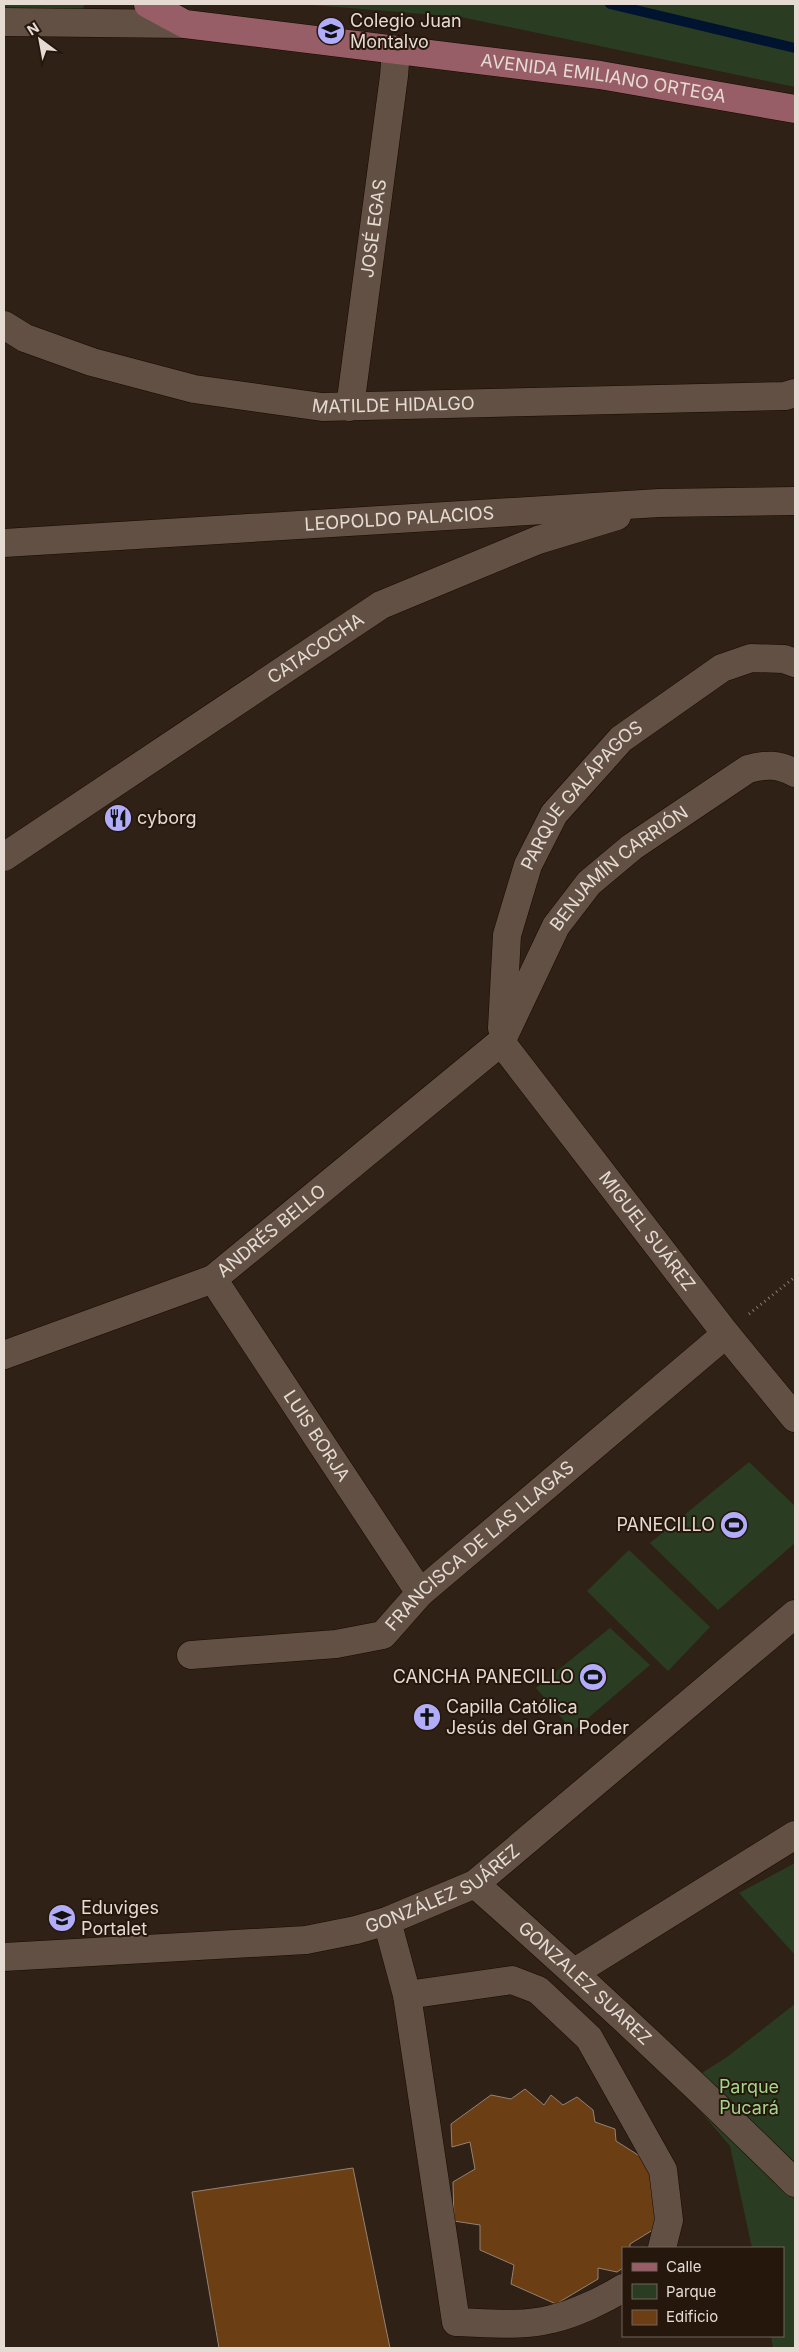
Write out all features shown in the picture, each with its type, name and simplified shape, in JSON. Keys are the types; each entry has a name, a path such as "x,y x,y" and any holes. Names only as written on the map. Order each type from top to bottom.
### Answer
{"main road":[{"name":"AVENIDA EMILIANO ORTEGA","path":"148,4 185,24 600,75 795,109"}],"street":[{"path":"4,22 185,24"},
{"name":"JOSÉ EGAS","path":"350,407 393,86 396,50"},
{"name":"MATILDE HIDALGO","path":"4,325 25,338 92,362 194,389 322,407 785,396 795,393"},
{"name":"LEOPOLDO PALACIOS","path":"4,543 658,503 795,501"},
{"name":"CATACOCHA","path":"4,857 381,605 538,540 658,503"},
{"name":"PARQUE GALÁPAGOS","path":"501,1042 506,935 528,865 554,814 621,739 722,668 751,658 784,659 795,663"},
{"name":"BENJAMÍN CARRIÓN","path":"501,1042 556,926 589,883 632,847 748,769 766,764 785,767 795,773"},
{"name":"ANDRÉS BELLO","path":"4,1355 213,1279 501,1042"},
{"name":"MIGUEL SUÁREZ","path":"501,1042 726,1334 795,1418"},
{"name":"LUIS BORJA","path":"213,1279 420,1593"},
{"name":"FRANCISCA DE LAS LLAGAS","path":"190,1655 336,1644 383,1635 420,1593 726,1334"},
{"name":"GONZÁLEZ SUÁREZ","path":"4,1957 306,1940 356,1930 387,1921 475,1884 795,1614"},
{"path":"575,1972 795,1835"},
{"name":"GONZALEZ SUAREZ","path":"475,1884 575,1972 693,2082 795,2183"},
{"path":"387,1921 407,1995 456,2322 505,2324 552,2319 609,2297 622,2289"},
{"path":"407,1995 512,1980 538,1990 589,2038 663,2170 669,2220 662,2247"}],"path":[{"path":"726,1334 795,1277"}],"green space":[{"path":"4,4 85,4 79,14 4,8"},
{"path":"300,4 795,4 795,87 461,17"},
{"name":"PANECILLO","path":"749,1462 795,1506 795,1543 718,1610 650,1543"},
{"name":"PANECILLO","path":"629,1550 710,1627 668,1671 587,1591"},
{"name":"CANCHA PANECILLO","path":"610,1628 650,1665 573,1731 536,1688"},
{"path":"795,1863 795,1955 739,1893"},
{"name":"Parque Pucará","path":"795,2004 795,2348 773,2348 771,2337 784,2337 784,2247 752,2247 730,2146 680,2087 727,2057"}],"building":[{"path":"525,2089 544,2105 551,2095 563,2105 577,2097 593,2110 595,2122 615,2129 616,2141 649,2162 656,2228 630,2244 630,2247 622,2247 622,2269 617,2272 598,2268 598,2279 556,2304 511,2284 514,2265 480,2250 480,2225 454,2221 453,2182 475,2169 470,2142 452,2147 451,2124 491,2095 511,2099"},
{"path":"353,2168 390,2348 219,2348 192,2192"}],"waterway":[{"path":"610,4 795,48"}],"place":[{"name":"Colegio Juan Montalvo","path":"331,31"},
{"name":"cyborg","path":"118,818"},
{"name":"PANECILLO","path":"734,1525"},
{"name":"CANCHA PANECILLO","path":"593,1677"},
{"name":"Capilla Católica Jesús del Gran Poder","path":"427,1717"},
{"name":"Eduviges Portalet","path":"62,1918"}]}
